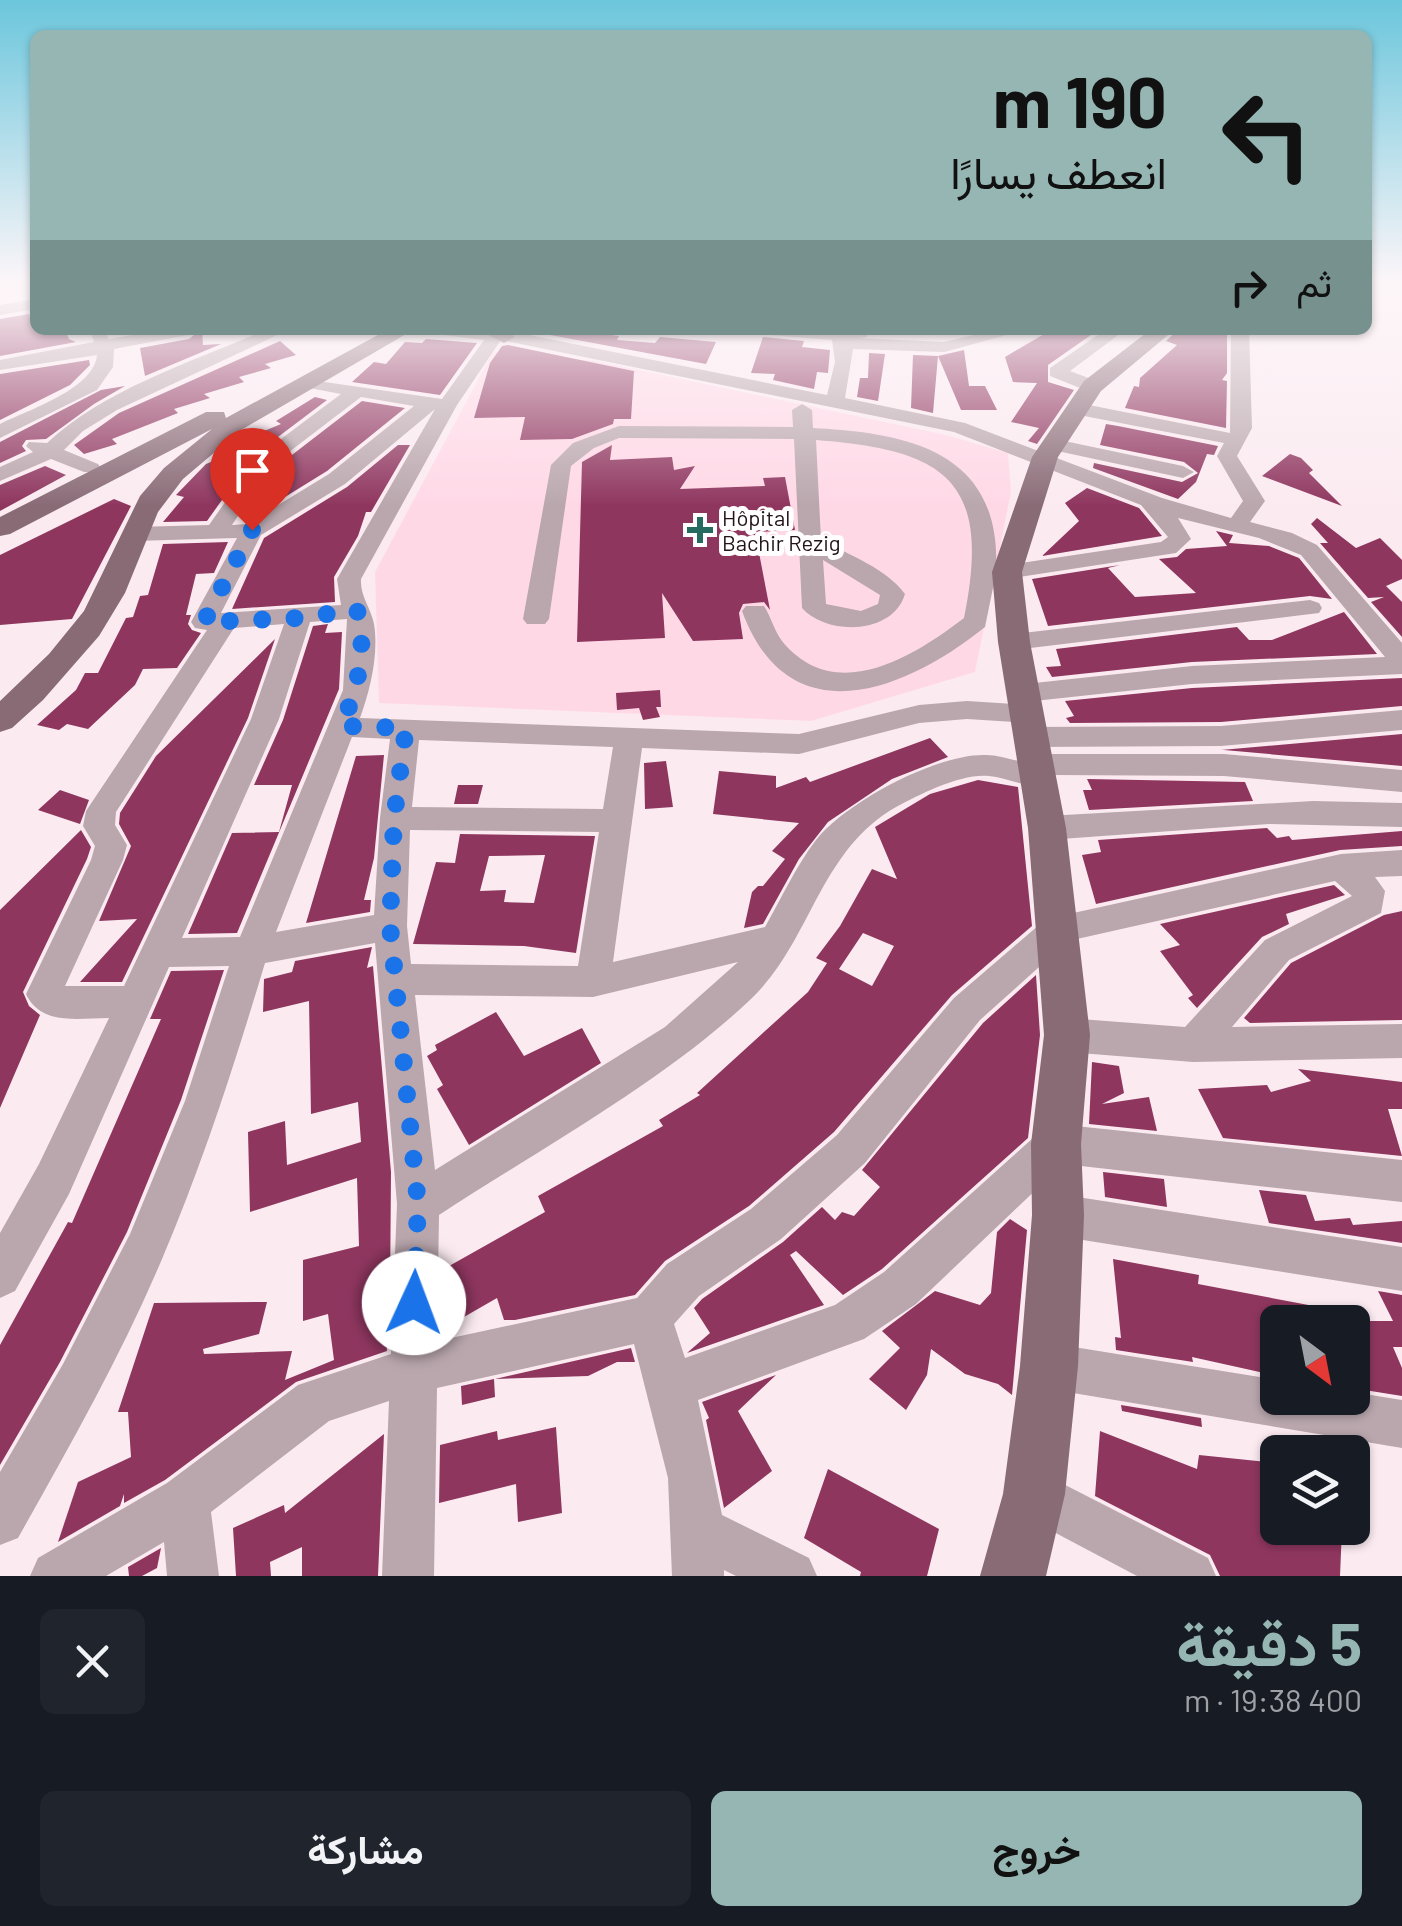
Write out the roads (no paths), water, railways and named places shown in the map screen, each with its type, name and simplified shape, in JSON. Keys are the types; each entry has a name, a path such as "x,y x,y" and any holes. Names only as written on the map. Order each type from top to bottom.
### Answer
{"main road":[{"path":"0,516 308,359"},
{"path":"0,528 330,359"},
{"path":"3,714 82,640 109,595 148,503 203,446 353,359"},
{"path":"1013,1576 1034,1494 1048,1366 1058,1215 1056,1144 1067,1035 1047,828 1014,642 1007,572 1050,451 1086,397 1130,359"}],"street":[{"path":"1,432 90,386 107,364 106,359"},
{"path":"0,476 50,452 76,427 110,406 216,359"},
{"path":"0,1520 80,1381 145,1249 204,1101 252,951 358,690 361,624 348,591 354,568 439,404 473,359"},
{"path":"626,359 835,399 1050,451 1183,472"},
{"path":"835,399 838,359"},
{"path":"1075,359 1056,372 1086,397 1236,440"},
{"path":"1235,528 1254,500 1228,456 1242,428 1241,359"},
{"path":"311,383 439,404"},
{"path":"214,534 264,461 356,392"},
{"path":"801,392 810,542"},
{"path":"135,534 252,530 337,479 439,404"},
{"path":"536,618 561,465 576,447 619,432 803,430 865,438 915,450 955,472 975,498 988,559 976,621 946,645 874,680 823,680 785,663 761,633 756,611"},
{"path":"1,432 91,468"},
{"path":"1050,451 1145,499 1235,528 1290,540 1309,550 1402,662"},
{"path":"1007,572 1168,548 1177,543 1180,539 1174,527 1145,499"},
{"path":"252,530 204,619 206,624 357,610"},
{"path":"1014,642 1310,608"},
{"path":"0,1276 54,1178 265,719 298,618"},
{"path":"134,1002 53,1002 44,994 107,860 111,845 99,826 101,811 224,624"},
{"path":"418,1204 678,1039 742,985 776,939 827,849 858,818 888,798 963,768 986,765 1032,737 1192,676 1402,662"},
{"path":"341,726 799,744 918,714 967,710 1032,737 1224,766 1402,782"},
{"path":"1032,737 1221,736 1402,720"},
{"path":"406,728 394,818 390,926 418,1204 408,1576"},
{"path":"593,982 629,735"},
{"path":"1047,828 1256,812 1402,815"},
{"path":"394,818 619,821"},
{"path":"56,1576 185,1501 315,1402 412,1370 649,1318 684,1280 766,1224 851,1149 967,1009 1058,929 1340,867 1402,863"},
{"path":"1193,1045 1276,950 1369,902 1369,891 1340,867"},
{"path":"156,954 252,951 390,926"},
{"path":"396,980 593,982 776,939"},
{"path":"1067,1035 1193,1045 1402,1041"},
{"path":"671,1386 848,1322 900,1288 1056,1144 1402,1181"},
{"path":"1058,1215 1402,1269"},
{"path":"649,1318 671,1386 700,1554 791,1576"},
{"path":"1048,1366 1402,1424"},
{"path":"1034,1494 1190,1576"},
{"path":"185,1501 194,1576"}],"place":[{"name":"Hôpital Bachir Rezig","path":"700,530"}]}
